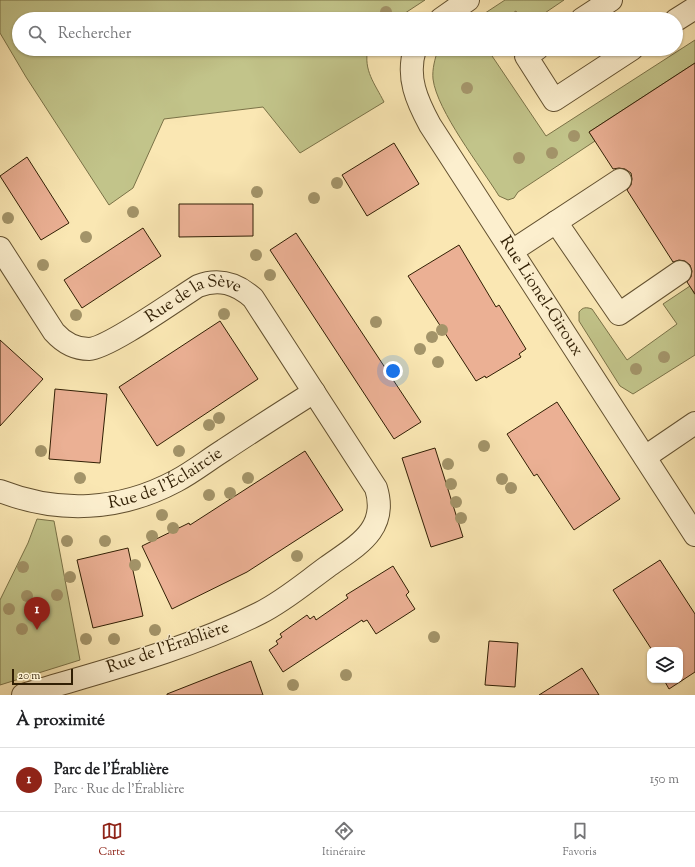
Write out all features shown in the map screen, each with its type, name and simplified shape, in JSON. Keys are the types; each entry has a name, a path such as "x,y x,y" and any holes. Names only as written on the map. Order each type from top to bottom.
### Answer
{"street":[{"path":"451,12 468,0"},
{"path":"593,12 611,0"},
{"path":"683,16 695,8"},
{"name":"Rue Lionel-Giroux","path":"413,56 412,78 417,98 423,112 695,535"},
{"path":"526,56 554,100 621,56"},
{"path":"512,252 620,180"},
{"path":"556,222 619,314 680,272"},
{"name":"Rue de la Sève","path":"0,248 54,332 62,340 80,348 90,349 108,343 198,286 216,281 235,285 253,298 376,488 380,510 377,522"},
{"name":"Rue de l'Éclaircie","path":"0,491 34,503 68,507 90,507 142,496 177,480 314,392"},
{"path":"645,457 692,432"},
{"name":"Rue de l'Érablière","path":"23,695 197,642 260,613 275,605 366,539 377,522"}],"green space":[{"path":"0,0 425,0 407,12 12,12 12,53 0,33"},
{"path":"505,0 564,0 546,12 487,12"},
{"path":"695,40 695,63 589,132 595,141 518,192 514,198 508,200 499,196 461,139 442,107 433,79 433,68 436,56 492,56 546,136 670,56 683,56 683,48"},
{"path":"14,56 367,56 368,70 384,102 300,153 263,107 164,119 133,188 109,205"},
{"path":"690,286 695,295 695,355 633,394 620,386 579,321 579,312 585,308 592,309 627,360 677,324 663,304"},
{"path":"37,519 54,521 80,660 0,685 0,600 28,543"}],"building":[{"path":"695,63 695,294 687,282 691,277 692,271 690,265 685,261 679,260 673,262 627,190 631,185 631,173 625,169 613,169 589,132"},
{"path":"394,143 419,184 367,216 342,175"},
{"path":"27,157 69,223 41,240 0,176"},
{"path":"179,204 253,204 253,236 179,237"},
{"path":"143,228 161,256 82,308 64,280"},
{"path":"296,233 421,422 394,439 270,250"},
{"path":"459,245 496,307 499,305 526,349 519,354 521,357 486,378 485,376 476,381 408,276"},
{"path":"220,321 258,379 157,446 119,387"},
{"path":"0,340 43,379 0,426"},
{"path":"55,389 107,394 100,463 49,459"},
{"path":"557,402 620,499 574,530 537,474 534,476 507,434"},
{"path":"435,448 463,537 431,547 402,458"},
{"path":"305,451 343,510 247,572 172,609 142,546 189,523 190,525"},
{"path":"128,548 143,616 93,628 77,560"},
{"path":"660,560 695,614 695,672 683,680 683,647 650,647 613,590"},
{"path":"393,566 409,592 406,595 415,609 376,634 367,620 363,622 362,620 283,672 269,650 278,644 276,641 282,637 280,634 307,615 310,619 314,616 316,620 348,598 346,595"},
{"path":"489,641 518,643 515,687 485,685"},
{"path":"251,661 263,695 167,695 167,694"},
{"path":"582,668 599,695 539,695"},
{"path":"666,683 678,683 669,689"}],"place":[{"name":"Parc de l'Érablière","path":"37,630"}]}
